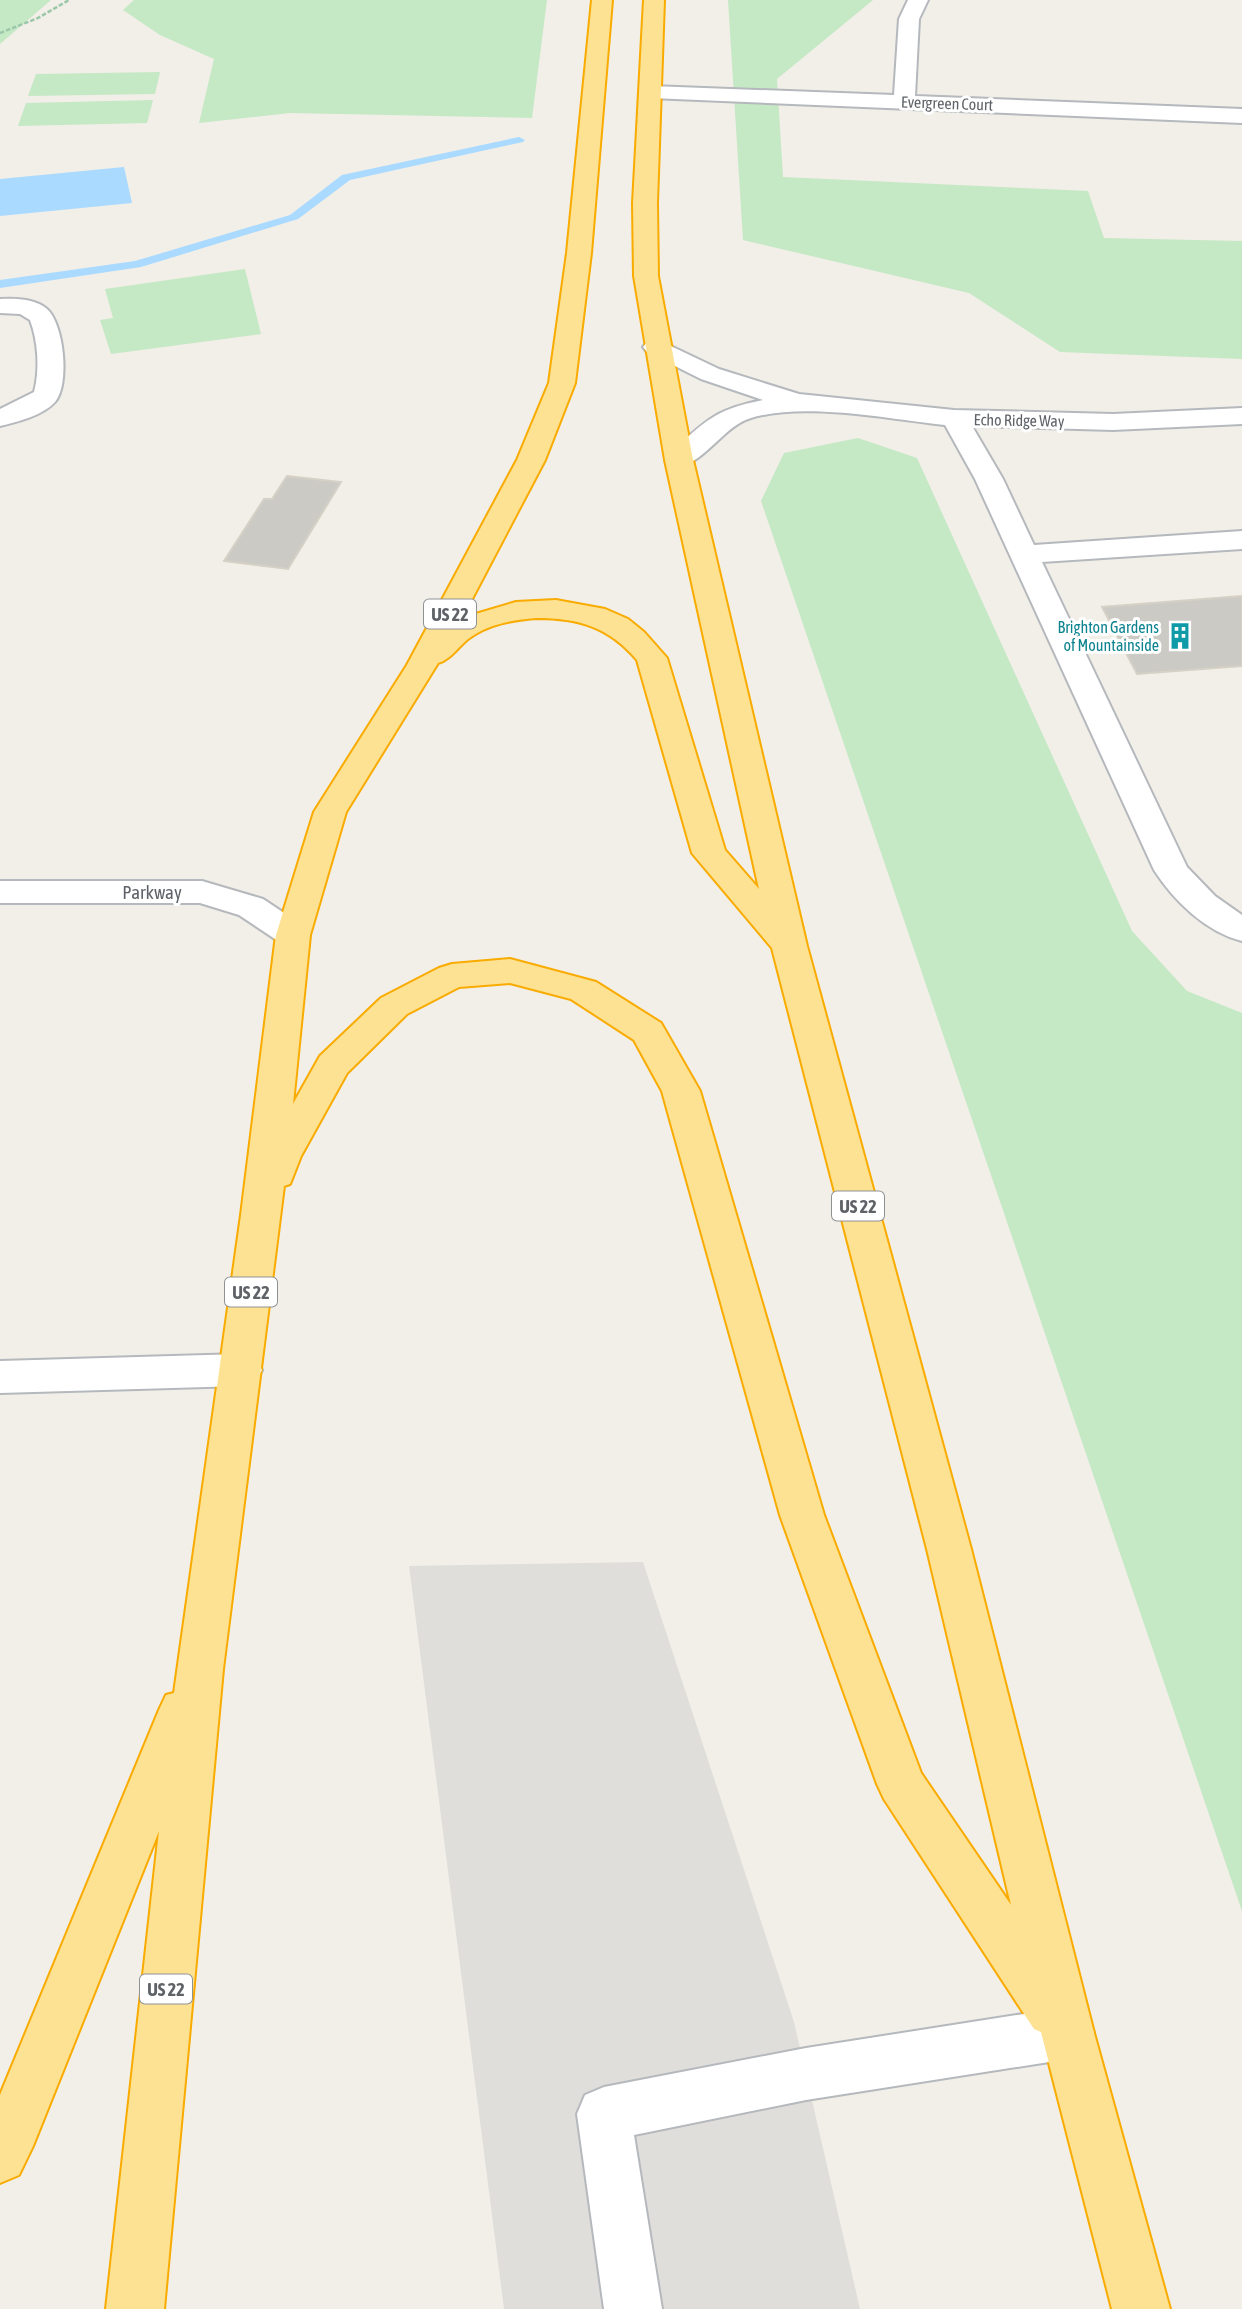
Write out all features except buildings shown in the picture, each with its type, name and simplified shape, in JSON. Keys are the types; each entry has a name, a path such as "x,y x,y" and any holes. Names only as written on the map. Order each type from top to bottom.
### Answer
{"highway":[{"name":"US 22","path":"135,2309 200,1669 261,1215 293,935 330,813 422,665 531,460 562,383 579,253 602,0"},
{"name":"US 22","path":"654,0 645,203 646,276 656,347 679,460 789,946 949,1549 1068,2033 1142,2309"},
{"path":"422,665 469,626 504,614 530,610 585,614 611,622 636,638 652,659 709,853 789,946"},
{"path":"261,1215 282,1156 333,1065 394,1006 452,976 510,971 583,990 648,1032 681,1091 802,1515 901,1784 1068,2033"},
{"path":"0,2156 15,2127 200,1669"}],"street":[{"path":"904,102 909,19 918,0"},
{"name":"Evergreen Court","path":"651,92 1242,116"},
{"path":"0,306 30,309 40,315 45,325 52,386 46,396 28,407 0,418"},
{"name":"Echo Ridge Way","path":"656,347 710,374 796,402 954,418 1113,422 1242,416"},
{"name":"Echo Ridge Way","path":"679,460 721,421 765,406 796,402"},
{"path":"954,418 989,479 1171,870 1188,893 1219,917 1242,930"},
{"path":"1025,554 1236,544"},
{"name":"Parkway","path":"0,891 202,892 251,906 293,935"},
{"path":"0,1377 241,1370"},
{"path":"634,2309 604,2114 806,2074 1068,2033"}],"path":[{"path":"0,33 38,18 69,0"}],"shaded area":[{"path":"643,1562 794,2022 860,2309 504,2309 409,1566"}],"green space":[{"path":"0,0 51,0 0,44"},
{"path":"134,0 547,0 532,118 290,113 199,123 214,59 160,35 123,10"},
{"path":"728,0 873,0 777,79 783,177 1088,191 1104,238 1242,241 1242,359 1060,352 969,293 743,240"},
{"path":"160,72 155,94 28,96 36,74"},
{"path":"153,100 147,123 18,126 26,103"},
{"path":"245,269 261,334 111,354 100,320 113,318 105,289"},
{"path":"858,438 917,458 1132,931 1187,991 1242,1013 1242,1911 761,501 784,453"}],"water":[{"path":"124,167 132,203 0,216 0,179"}],"waterway":[{"path":"0,284 137,264 294,217 346,177 519,140"}],"place":[{"name":"Brighton Gardens of Mountainside","path":"1180,636"}]}
